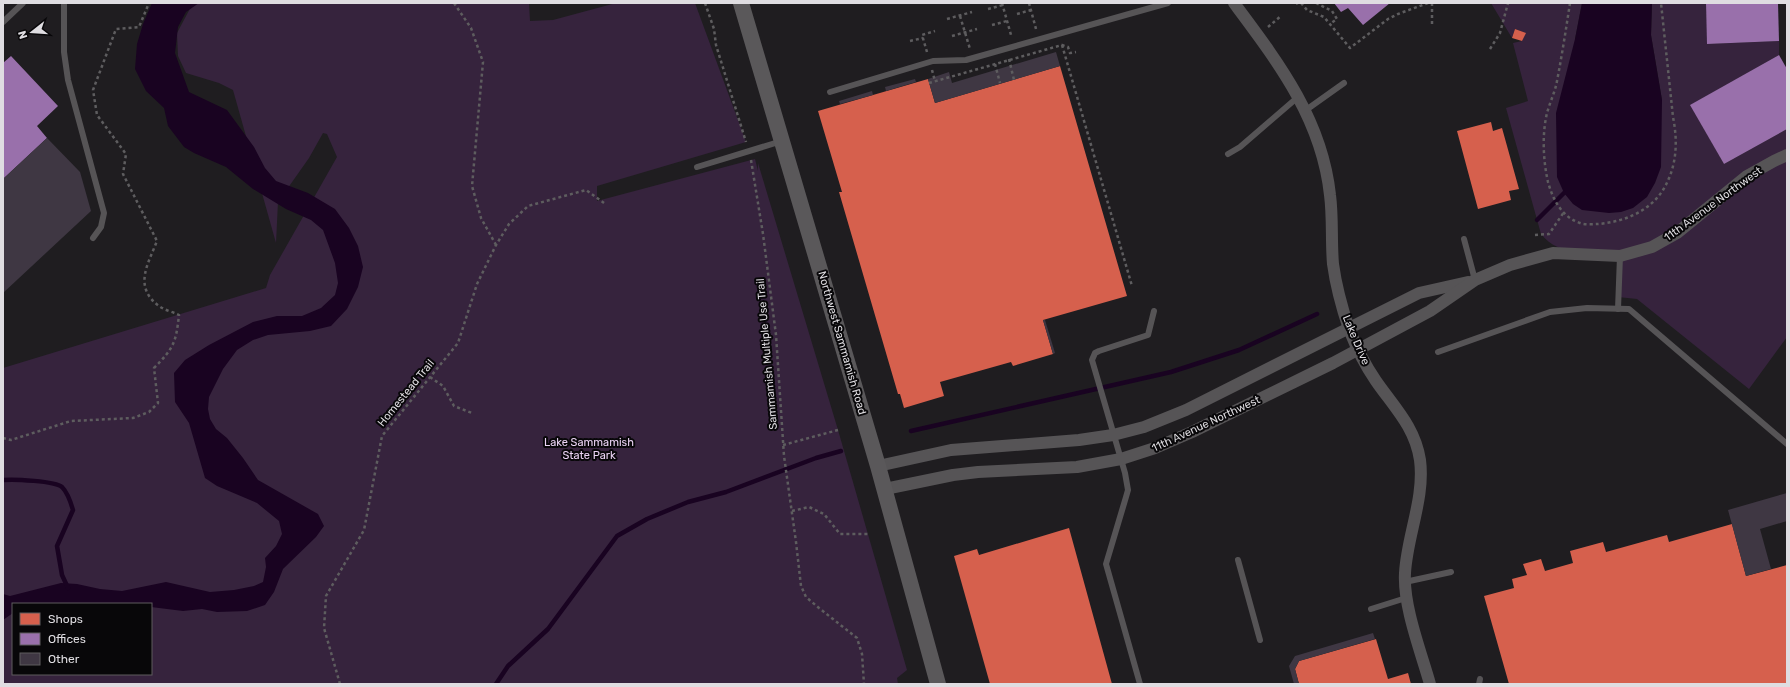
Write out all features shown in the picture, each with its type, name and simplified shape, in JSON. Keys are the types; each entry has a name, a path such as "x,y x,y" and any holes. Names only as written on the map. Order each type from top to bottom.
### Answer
{"main road":[{"name":"Northwest Sammamish Road","path":"741,3 885,489 938,684"}],"street":[{"name":"Lake Drive","path":"1234,3 1278,65 1306,110 1316,133 1325,164 1330,194 1333,264 1342,308 1358,350 1376,381 1407,422 1418,448 1420,463 1419,490 1405,571 1405,582 1406,598 1430,684"},
{"name":"11th Avenue Northwest","path":"878,466 951,450 1049,443 1113,435 1144,427 1186,410 1419,293 1475,280 1510,265 1553,253 1620,256 1652,247 1666,240 1692,221 1747,176 1787,155"},
{"name":"11th Avenue Northwest","path":"885,489 953,475 978,472 1077,467 1121,459 1144,452 1179,438 1358,350 1430,311 1475,280"}],"lane":[{"path":"3,22 23,3"},
{"path":"64,3 64,52 68,80 104,214 101,227 93,238"},
{"path":"830,92 933,61 966,60 1168,3"},
{"path":"1306,110 1344,83"},
{"path":"1228,154 1240,147 1298,97"},
{"path":"697,167 782,141"},
{"path":"1464,239 1475,280"},
{"path":"1618,309 1620,256"},
{"path":"1438,352 1550,312 1588,308 1629,309 1787,444"},
{"path":"1140,684 1106,564 1128,490 1121,459 1092,363 1093,356 1099,351 1148,335 1154,311"},
{"path":"1238,560 1260,640"},
{"path":"1405,582 1451,572"},
{"path":"1371,609 1406,598"}],"path":[{"path":"3,438 10,440 71,421 133,418 150,412 158,403 154,368 171,349 176,335 179,315 159,306 146,292 143,277 157,241 123,174 126,154 97,115 92,90 116,28 139,27 149,3"},
{"path":"454,3 471,28 483,62 472,186 481,218 496,245"},
{"name":"Sammamish Multiple Use Trail","path":"705,3 714,29 716,45 729,82 749,151 763,234 776,335 784,456 801,586 806,597 857,638 862,654 864,684"},
{"path":"1029,3 1036,29"},
{"path":"1301,3 1307,10 1324,17 1350,48 1388,19 1428,3"},
{"path":"1316,3 1332,12 1337,19 1330,24"},
{"path":"1432,3 1432,27"},
{"path":"1490,49 1500,33 1508,3"},
{"path":"1570,3 1557,83 1546,115 1544,136 1548,180 1554,200 1558,207 1581,224 1604,223 1620,220 1647,208 1662,191 1670,177 1676,156 1676,133 1661,3"},
{"path":"988,9 1002,4 1011,35"},
{"path":"1017,14 1031,10"},
{"path":"947,19 972,12"},
{"path":"960,16 970,49"},
{"path":"1268,27 1281,16"},
{"path":"992,25 1007,21"},
{"path":"952,36 977,29"},
{"path":"927,52 922,35 935,31"},
{"path":"910,41 923,38"},
{"path":"929,83 1062,45 1068,47 1070,53 1076,52"},
{"path":"1062,45 1132,286"},
{"path":"1008,60 1014,80"},
{"path":"995,64 1000,84"},
{"path":"932,70 935,81"},
{"name":"Homestead Trail","path":"340,684 324,628 326,596 364,530 382,436 458,343 477,284 496,245 509,224 528,206 586,190 604,203"},
{"path":"1535,235 1548,234 1564,212"},
{"path":"430,377 443,386 454,406 472,413"},
{"path":"783,445 838,430"},
{"path":"792,511 809,507 824,514 840,534 868,534"}],"green space":[{"name":"Lake Sammamish State Park","path":"193,3 529,3 530,21 553,20 616,3 695,3 746,142 597,186 597,201 755,159 758,171 758,163 838,430 907,670 897,678 898,684 3,684 3,368 266,288 270,275 337,157 327,134 323,133 309,158 278,202 276,243 233,90 219,83 186,73 178,56 177,33"},
{"path":"1491,3 1582,3 1575,39 1662,100 1651,35 1652,3 1706,3 1708,44 1779,41 1779,55 1691,105 1724,164 1787,129 1787,337 1749,389 1637,299 1618,297 1620,256 1567,251 1557,247 1541,234 1506,108 1528,101 1513,43 1522,41 1525,33 1515,29 1512,38"}],"shaded area":[{"path":"152,3 199,3 186,12 178,27 175,53 189,92 227,110 254,147 265,168 276,181 308,193 335,209 349,228 358,246 363,267 358,287 347,309 331,326 310,331 268,335 253,340 237,350 223,369 209,397 208,409 210,419 216,429 227,438 243,458 258,480 318,514 324,526 316,537 283,569 274,592 265,605 247,611 217,612 202,609 183,611 152,607 152,603 12,603 12,614 3,620 3,594 10,596 61,583 122,591 166,582 210,592 234,590 254,586 263,582 266,567 265,558 276,546 282,534 279,521 257,503 217,486 205,478 189,423 175,402 174,373 185,360 209,345 253,322 277,316 302,316 321,308 335,295 338,283 335,263 323,230 311,220 286,209 253,189 226,167 184,147 168,126 164,108 146,91 135,69 137,44 143,24"},
{"path":"1582,3 1652,3 1651,35 1662,100 1661,167 1655,183 1647,197 1633,208 1621,212 1609,213 1582,210 1573,204 1564,193 1557,177 1556,113 1575,39"}],"building: Shops":[{"path":"1515,29 1526,33 1522,41 1512,38"},
{"path":"1060,66 1127,296 1043,320 1053,354 1013,366 1011,362 940,382 944,396 904,408 900,394 898,394 839,192 842,192 818,111 928,79 935,103"},
{"path":"1491,122 1493,131 1502,128 1519,189 1509,191 1511,200 1478,209 1457,131"},
{"path":"1732,524 1746,576 1787,565 1787,684 1509,684 1484,596 1514,588 1512,579 1527,575 1523,564 1541,559 1545,571 1573,563 1570,551 1603,542 1606,552 1667,535 1669,542"},
{"path":"1069,528 1112,684 990,684 954,556 977,549 979,555"},
{"path":"1376,639 1388,679 1408,673 1411,684 1299,684 1295,669 1299,661"}],"building: Offices":[{"path":"1334,3 1390,3 1363,25 1348,8 1341,12"},
{"path":"1706,3 1778,3 1779,41 1707,44"},
{"path":"1779,55 1787,69 1787,129 1724,164 1690,105"},
{"path":"11,56 58,106 37,126 47,138 3,179 3,63"}],"building: Other":[{"path":"1056,52 1060,66 935,103 928,79 949,72 952,83"},
{"path":"915,79 916,82 886,91 885,87"},
{"path":"872,91 873,95 840,104 839,101"},
{"path":"47,138 80,172 91,211 3,293 3,179"},
{"path":"1043,320 1045,320 1055,353 1053,354"},
{"path":"1787,493 1787,521 1760,529 1771,569 1746,576 1728,510"},
{"path":"1373,633 1375,639 1299,661 1295,669 1299,684 1294,684 1289,666 1295,656"}],"waterway":[{"path":"1537,220 1564,193"},
{"path":"911,431 1171,372 1239,350 1317,314"},
{"path":"496,684 508,666 548,629 617,536 647,519 688,502 726,492 816,458 841,451"},
{"path":"3,480 25,480 51,483 62,487 66,492 73,510 57,546 62,575 68,588"}]}
